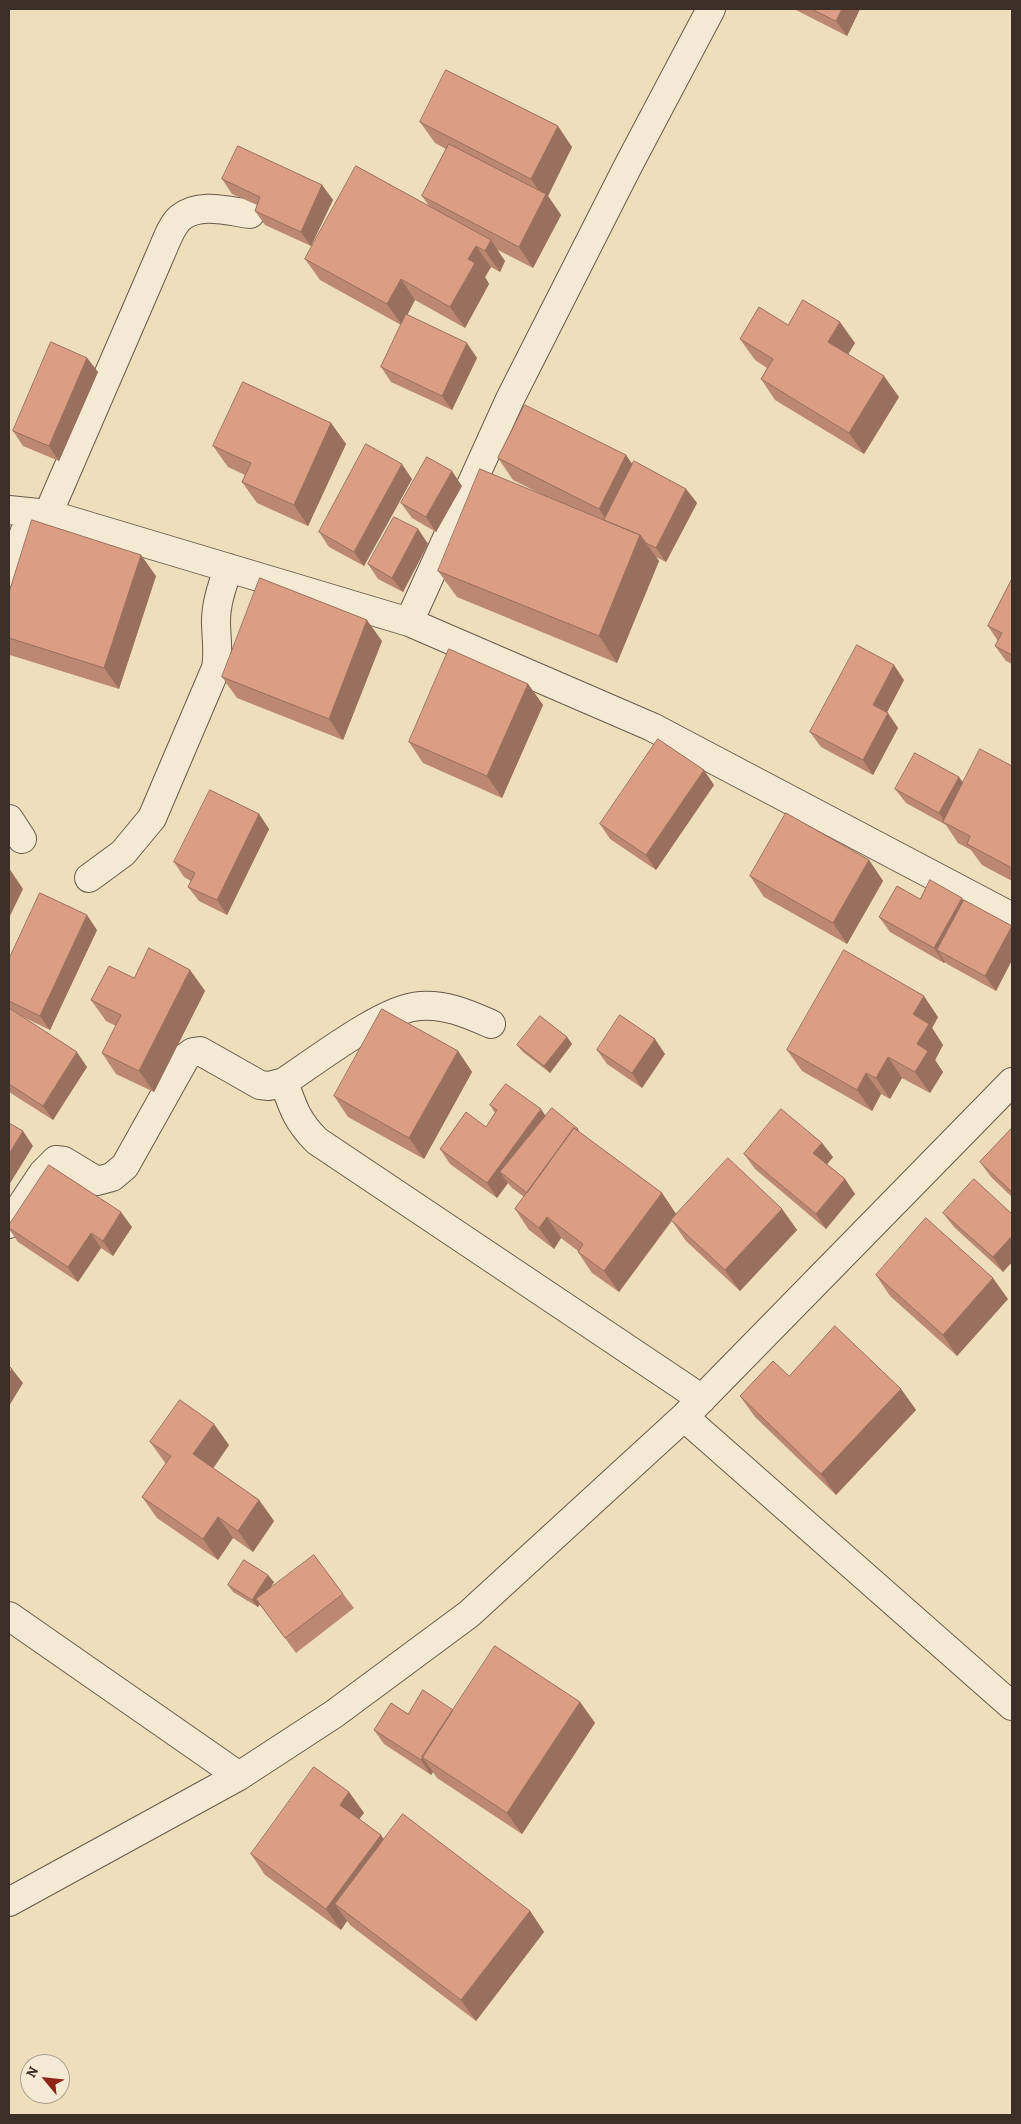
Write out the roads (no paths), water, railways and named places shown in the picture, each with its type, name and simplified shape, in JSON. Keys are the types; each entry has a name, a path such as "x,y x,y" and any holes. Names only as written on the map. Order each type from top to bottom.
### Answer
{"street":[{"path":"409,622 510,399 628,166 711,9"},
{"path":"9,572 30,512 173,228 180,218 190,212 210,208 250,214"},
{"path":"30,512 409,622 652,727 1012,917"},
{"path":"89,878 123,853 144,830 159,805 216,668 218,645 217,605 228,568"},
{"path":"9,1224 44,1172 56,1160 64,1161 97,1181 108,1179 116,1174 124,1166 186,1058 192,1052 200,1051 208,1054 260,1085 269,1086 284,1082 383,1017 402,1009 419,1006 446,1007 491,1024"},
{"path":"284,1082 292,1108 302,1127 317,1141 693,1408 1012,1706"},
{"path":"9,1902 239,1776 334,1714 469,1614 693,1408 1012,1082"},
{"path":"9,1616 239,1776"}]}
